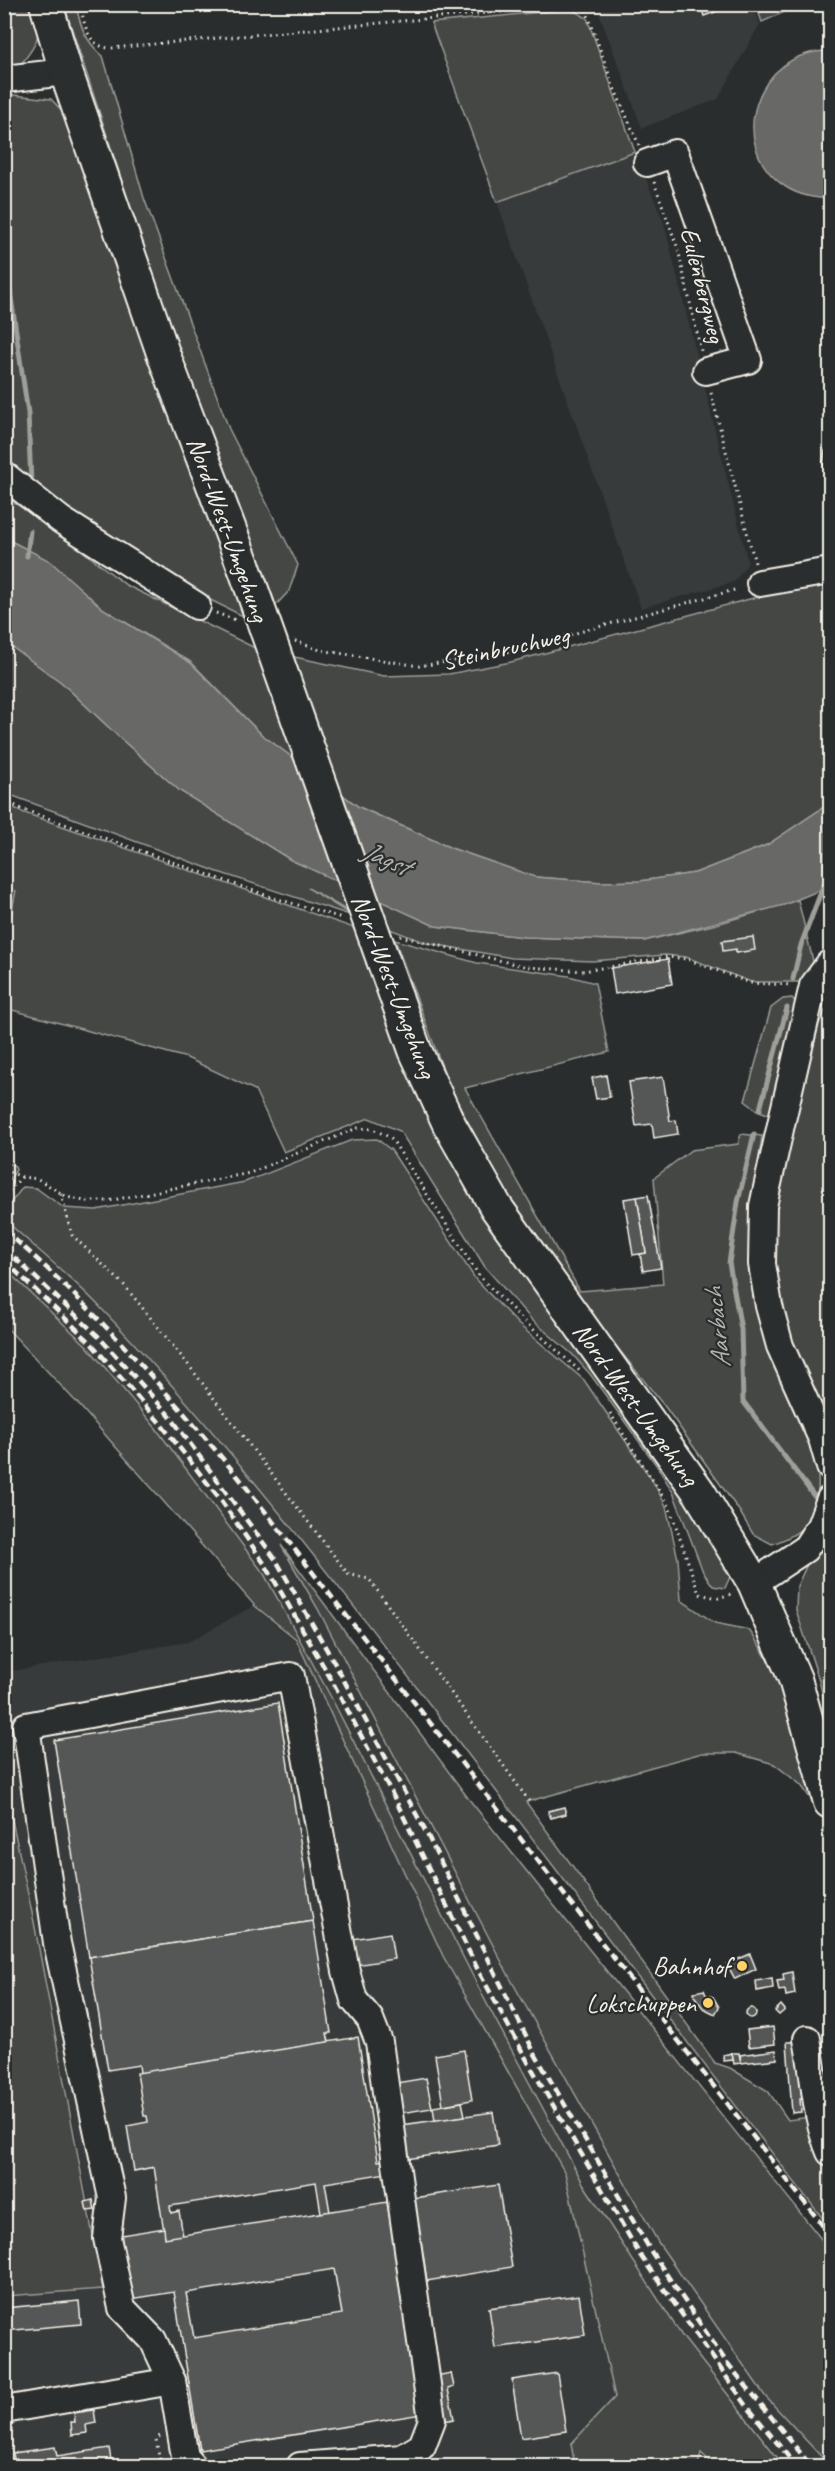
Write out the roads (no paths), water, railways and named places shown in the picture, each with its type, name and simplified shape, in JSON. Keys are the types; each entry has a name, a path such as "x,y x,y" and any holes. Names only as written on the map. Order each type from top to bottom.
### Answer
{"main road":[{"name":"Nord-West-Umgehung","path":"46,4 66,72 163,353 388,947 415,1050 449,1125 496,1207 699,1492 754,1583 795,1679 831,1802"}],"street":[{"path":"4,79 66,72"},
{"path":"647,163 675,153 748,360 706,371"},
{"path":"4,475 61,520 197,606"},
{"path":"760,583 831,571"},
{"path":"831,963 813,986 763,1206 762,1264 768,1306 780,1346 822,1439 831,1467"},
{"path":"754,1583 805,1549 820,1526 831,1498"},
{"path":"193,2466 185,2457 172,2381 153,2340 122,2308 107,2238 112,2198 57,1943 26,1726 291,1676 346,1971 354,2000 370,2019 379,2042 432,2420 422,2445 402,2458 300,2466"},
{"path":"807,2039 812,2062 817,2112 831,2152"},
{"path":"4,2410 172,2381"}],"water":[{"path":"830,51 830,199 797,193 786,187 767,169 756,148 753,125 757,103 767,82 783,66 805,55"},
{"name":"Jagst","path":"5,538 50,561 102,608 191,663 261,734 359,807 451,848 535,877 601,882 640,881 695,873 767,845 830,803 830,886 784,905 644,941 524,937 435,926 291,860 180,791 61,682 5,642"}],"waterway":[{"path":"4,250 28,413 31,483"},
{"path":"27,556 30,531"},
{"name":"Aarbach","path":"793,979 801,945 824,884"},
{"name":"Aarbach","path":"760,1109 787,1008"},
{"name":"Aarbach","path":"754,1134 738,1202 729,1263 741,1329 743,1401 814,1496"}],"railway":[{"path":"4,1230 97,1318 155,1380 239,1478 830,2235"},
{"path":"4,1248 98,1336 169,1415 276,1560 427,1834 535,2054 652,2253 725,2360 811,2466"},
{"path":"4,1260 90,1342 160,1423 220,1499 266,1566 331,1679 397,1803 477,1968 528,2062 640,2255 747,2406 796,2466"}],"place":[{"name":"Bahnhof","path":"742,1966"},
{"name":"Lokschuppen","path":"708,2003"}]}
